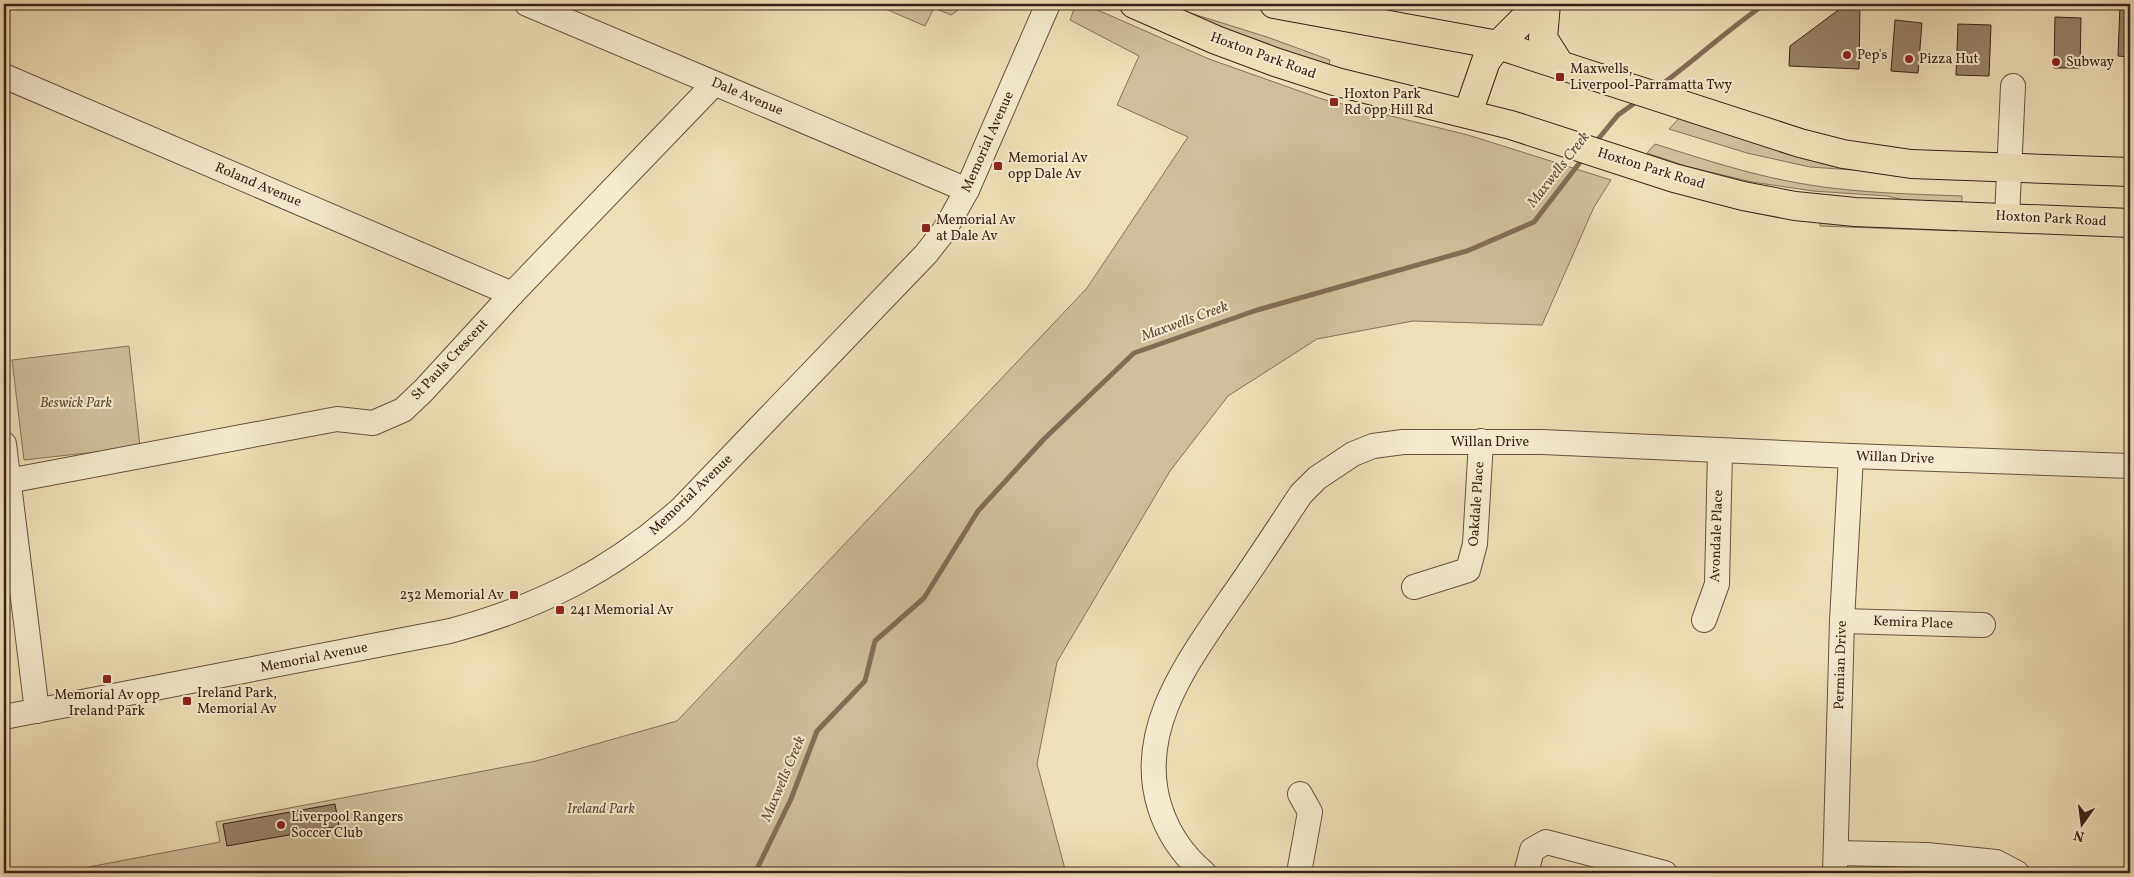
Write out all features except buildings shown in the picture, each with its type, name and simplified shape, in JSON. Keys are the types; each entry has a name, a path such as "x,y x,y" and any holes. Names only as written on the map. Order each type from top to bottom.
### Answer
{"main road":[{"name":"Hoxton Park Road","path":"1134,4 1216,40 1337,82 1468,113 1635,166 1743,196 1795,206 1855,212 2130,223"},
{"path":"1274,4 1498,44 1800,143 1843,154 1911,164 2130,172"},
{"path":"1468,113 1486,61 1498,44 1539,4"},
{"path":"1546,4 1543,38 1560,65"}],"street":[{"name":"Dale Avenue","path":"526,4 967,190"},
{"name":"Memorial Avenue","path":"4,717 450,631 520,610 576,583 619,559 681,509 926,254 944,231 967,190 1048,4"},
{"name":"Roland Avenue","path":"4,76 512,294"},
{"name":"St Pauls Crescent","path":"8,480 337,419 373,423 403,410 714,84"},
{"path":"2007,217 2013,86"},
{"name":"Willan Drive","path":"1204,873 1180,847 1165,823 1156,794 1153,766 1157,734 1164,709 1203,639 1301,494 1317,478 1353,454 1374,446 1403,442 1481,441 2130,466"},
{"name":"Oakdale Place","path":"1414,587 1468,570 1476,544 1481,441"},
{"path":"4,444 37,711"},
{"name":"Avondale Place","path":"1704,620 1717,584 1720,451"},
{"name":"Permian Drive","path":"1836,863 1842,621 1851,456"},
{"name":"Kemira Place","path":"1842,621 1984,625"},
{"path":"1299,873 1310,812 1300,794"},
{"path":"1526,873 1532,850 1546,842 1665,873"},
{"path":"1836,863 1927,855 1996,862 2017,873"}],"green space":[{"path":"874,4 967,4 951,15 934,8 925,26"},
{"name":"Ireland Park","path":"1076,4 1084,4 1209,59 1322,99 1468,135 1611,180 1594,207 1542,325 1413,321 1317,339 1228,396 1170,471 1057,662 1037,764 1066,873 57,873 220,842 216,822 536,761 677,721 1087,288 1188,137 1117,105 1139,56 1070,20"},
{"path":"1187,12 1267,37 1330,60 1328,70 1185,17"},
{"path":"1683,114 1943,176 1810,167 1747,153 1669,129"},
{"path":"1655,144 1732,168 1790,182 1829,188 1962,196 1962,201 1959,203 1916,203 1887,196 1813,191 1752,182 1689,167 1647,153"},
{"path":"1820,221 1957,225 1957,231 1820,226"},
{"name":"Beswick Park","path":"129,346 140,447 24,460 12,360"}],"waterway":[{"name":"Maxwells Creek","path":"1657,88 1765,4"},
{"name":"Maxwells Creek","path":"1594,144 1618,115 1639,100"},
{"name":"Maxwells Creek","path":"755,873 791,799 817,731 865,681 875,641 924,598 978,511 1044,439 1134,353 1257,310 1467,251 1534,222 1584,157"}],"place":[{"name":"Pep's","path":"1847,55"},
{"name":"Pizza Hut","path":"1909,59"},
{"name":"Subway","path":"2056,62"},
{"name":"Maxwells, Liverpool-Parramatta Twy","path":"1560,77"},
{"name":"Hoxton Park Rd opp Hill Rd","path":"1334,102"},
{"name":"Memorial Av opp Dale Av","path":"998,166"},
{"name":"Memorial Av at Dale Av","path":"926,228"},
{"name":"232 Memorial Av","path":"514,595"},
{"name":"241 Memorial Av","path":"560,610"},
{"name":"Memorial Av opp Ireland Park","path":"107,679"},
{"name":"Ireland Park, Memorial Av","path":"187,701"},
{"name":"Liverpool Rangers Soccer Club","path":"281,825"}]}
